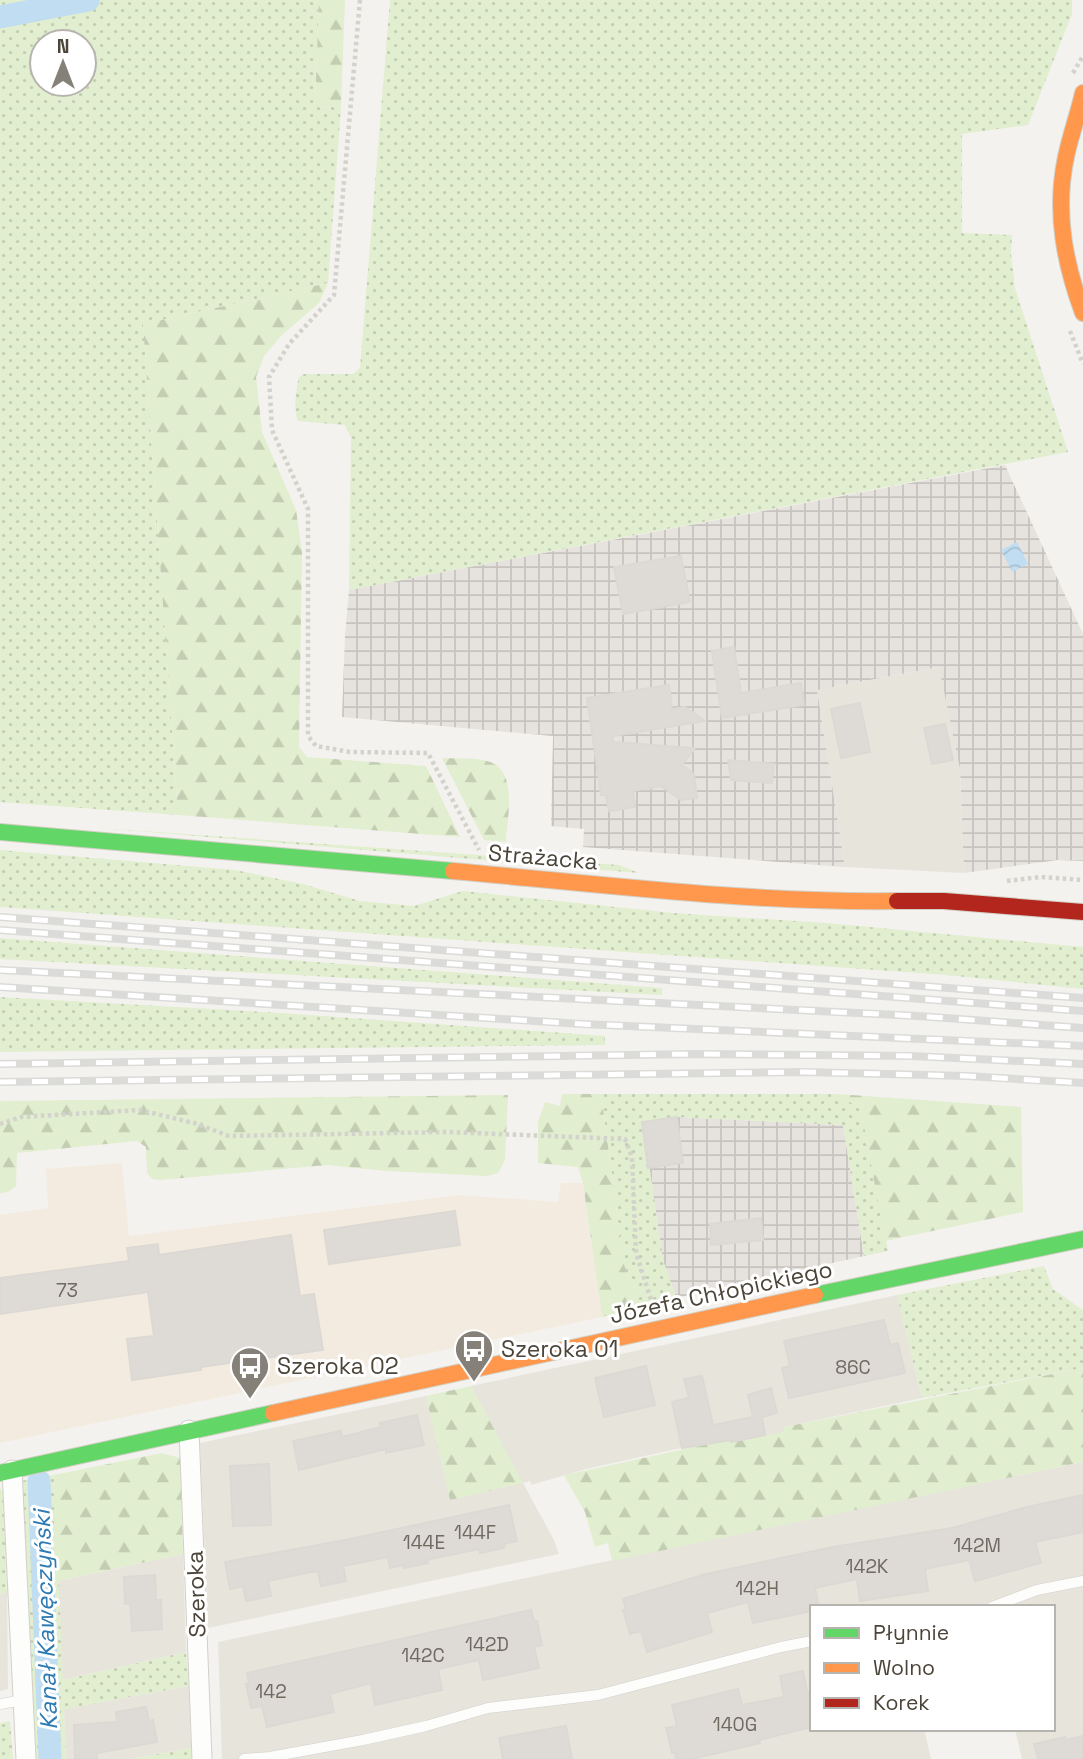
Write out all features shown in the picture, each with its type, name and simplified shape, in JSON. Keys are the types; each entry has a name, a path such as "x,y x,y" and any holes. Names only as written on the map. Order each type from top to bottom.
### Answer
{"street":[{"path":"1082,102 1065,158 1060,209 1064,252 1083,313"},
{"name":"Strażacka","path":"0,832 733,895 849,902 944,901 1083,912"},
{"name":"Józefa Chłopickiego","path":"6,1472 659,1328 1083,1239"},
{"name":"Szeroka","path":"189,1430 202,1759"},
{"path":"6,1472 26,1759"}],"lane":[{"path":"997,1605 1037,1590 1083,1581"},
{"path":"244,1759 270,1757 363,1740 488,1708 598,1695 810,1641"},
{"path":"0,1704 23,1700"}],"path":[{"path":"360,0 334,295 289,344 269,377 272,430 307,509 308,736 316,746 351,752 429,753 479,850"},
{"path":"0,1124 21,1117 139,1111 194,1123 229,1136 447,1132 625,1139 632,1157 636,1253 659,1328"}],"shaded area":[{"path":"1005,465 1083,634 1083,861 1058,860 964,873 960,769 939,667 817,690 845,867 583,847 584,829 551,826 553,736 342,717 349,590"},
{"path":"940,667 960,769 964,873 845,867 817,690"},
{"path":"677,1117 843,1125 864,1256 676,1298 663,1260 642,1122"},
{"path":"122,1163 129,1236 458,1195 558,1202 561,1183 583,1183 602,1317 0,1443 0,1215 48,1208 46,1169"},
{"path":"897,1295 922,1398 784,1427 785,1432 754,1439 690,1446 586,1469 531,1485 530,1481 523,1483 559,1554 208,1628 200,1443 426,1396 450,1499 522,1482 471,1386"},
{"path":"1083,1462 1083,1759 1022,1759 1015,1731 1055,1731 1055,1605 810,1605 810,1731 924,1731 931,1759 222,1759 218,1642"},
{"path":"183,1554 186,1652 62,1680 58,1581"},
{"path":"7,1592 8,1689 0,1691 0,1594"},
{"path":"189,1686 191,1748 131,1759 66,1759 64,1709"}],"green space":[{"path":"0,0 319,0 315,106 341,107 328,283 143,324 178,815 0,802"},
{"path":"319,0 345,0 341,107 315,106"},
{"path":"390,0 1072,0 1072,14 1028,125 962,134 962,233 1012,235 1015,288 1068,452 349,590 351,437 345,425 298,421 296,399 299,377 304,374 353,374 360,368"},
{"path":"328,283 319,303 283,334 264,356 256,377 262,432 296,510 302,551 299,747 307,757 426,766 460,837 178,815 143,324"},
{"path":"442,758 487,761 497,766 504,774 509,795 506,842 484,840"},
{"path":"100,828 619,865 639,873"},
{"path":"0,850 235,870 303,884 360,901 414,906 463,891 673,913 827,923 1083,947 1083,989 946,975 0,907"},
{"path":"0,938 662,988 662,995 0,959"},
{"path":"0,997 281,1013 605,1036 605,1045 0,1052"},
{"path":"562,1094 601,1094 624,1265 634,1287 638,1307 602,1317 583,1183 578,1167 538,1163 538,1122 545,1102 560,1106"},
{"path":"601,1094 837,1094 861,1109 888,1251 864,1256 843,1125 677,1117 643,1122 663,1260 676,1298 638,1307 634,1287 624,1265"},
{"path":"837,1094 1021,1107 1023,1212 885,1241 861,1109"},
{"path":"508,1095 505,1160 498,1173 486,1176 327,1165 160,1180 152,1179 147,1173 146,1147 137,1141 17,1153 16,1186 8,1192 0,1193 0,1101"},
{"path":"1044,1266 1053,1289 1083,1310 1083,1368 922,1398 897,1295"},
{"path":"1083,1368 1083,1462 612,1561 608,1543 595,1547 585,1512 565,1477 731,1439 732,1442 784,1432 784,1427"},
{"path":"471,1386 523,1483 450,1500 426,1396"},
{"path":"162,1453 180,1458 183,1554 58,1581 54,1475"},
{"path":"54,1475 63,1680 186,1652 189,1686 64,1709 66,1759 34,1759 21,1481"},
{"path":"0,1488 3,1492 7,1592 0,1594"},
{"path":"10,1721 13,1759 0,1759 0,1723"},
{"path":"191,1748 192,1759 131,1759"}],"water":[{"path":"1017,542 1028,564 1012,572 1001,550"}],"building":[{"path":"681,556 690,602 623,614 614,567"},
{"path":"734,647 741,693 801,683 804,705 722,718 712,651"},
{"path":"669,685 672,709 685,707 705,721 613,736 613,742 695,748 682,765 694,774 697,798 681,800 661,786 633,791 635,807 609,811 606,795 601,795 587,698"},
{"path":"860,703 870,752 841,758 831,709"},
{"path":"945,724 953,760 932,764 924,728"},
{"path":"728,760 774,764 772,783 731,780"},
{"path":"677,1117 683,1163 648,1168 642,1122"},
{"path":"455,1211 460,1245 329,1264 324,1230"},
{"path":"761,1218 763,1240 711,1245 710,1224"},
{"path":"291,1235 300,1296 314,1294 323,1350 201,1367 201,1370 132,1380 127,1339 154,1336 148,1292 0,1314 0,1278 129,1261 127,1248 158,1244 159,1255"},
{"path":"884,1320 890,1345 898,1343 905,1373 789,1398 782,1368 790,1366 784,1341"},
{"path":"646,1366 655,1405 604,1417 595,1378"},
{"path":"702,1376 713,1425 753,1417 748,1395 771,1388 777,1413 762,1417 765,1435 682,1448 672,1402 689,1398 684,1379"},
{"path":"417,1415 424,1445 386,1453 386,1449 299,1470 293,1441 341,1431 342,1437 381,1427 380,1423"},
{"path":"269,1464 271,1525 233,1526 230,1466"},
{"path":"1083,1495 1083,1532 1035,1542 1041,1563 975,1581 969,1560 925,1569 928,1591 860,1601 857,1579 815,1588 819,1605 810,1605 810,1611 753,1623 748,1602 707,1613 712,1632 647,1652 641,1631 630,1634 623,1610 626,1610 623,1599 706,1574 833,1547 952,1528"},
{"path":"509,1505 517,1541 504,1544 504,1548 480,1553 479,1549 427,1560 428,1563 404,1568 403,1565 390,1568 388,1557 343,1566 346,1581 321,1586 318,1571 306,1573 268,1581 271,1596 246,1601 243,1586 230,1589 225,1562"},
{"path":"155,1575 156,1600 161,1600 162,1629 132,1631 130,1603 125,1604 124,1577"},
{"path":"531,1610 534,1621 537,1621 542,1645 534,1647 539,1668 483,1680 479,1660 438,1669 442,1690 375,1705 371,1683 330,1694 334,1712 267,1727 262,1706 251,1708 246,1684 249,1684 247,1673"},
{"path":"803,1671 807,1692 810,1691 810,1727 692,1759 676,1759 666,1728 677,1726 672,1705 738,1689 742,1705 784,1697 780,1676"},
{"path":"146,1707 149,1721 153,1720 157,1742 97,1753 97,1759 75,1759 74,1725 117,1722 116,1712"},
{"path":"566,1726 572,1759 503,1759 499,1738"},
{"path":"1083,1736 1083,1759 1038,1759 1034,1744"}],"waterway":[{"path":"0,17 88,0"},
{"name":"Kanał Kawęczyński","path":"39,1481 50,1759"}],"railway":[{"path":"0,917 1083,998"},
{"path":"0,930 1083,1011"},
{"path":"0,970 918,1016 1083,1028"},
{"path":"0,987 582,1024 1083,1046"},
{"path":"0,1064 698,1054 912,1056 1083,1064"},
{"path":"0,1082 804,1072 967,1076 1083,1083"}],"traffic: fast":[{"path":"0,832 453,871"},
{"path":"815,1295 1083,1239"},
{"path":"0,1473 273,1413"}],"traffic: slow":[{"path":"1083,93 1067,153 1061,201 1067,257 1083,313"},
{"path":"453,871 730,896 897,901"},
{"path":"273,1413 815,1295"}],"traffic: jam":[{"path":"897,901 944,901 1083,912"}],"place":[{"name":"Szeroka 01","path":"474,1383"},
{"name":"Szeroka 02","path":"250,1400"}]}
